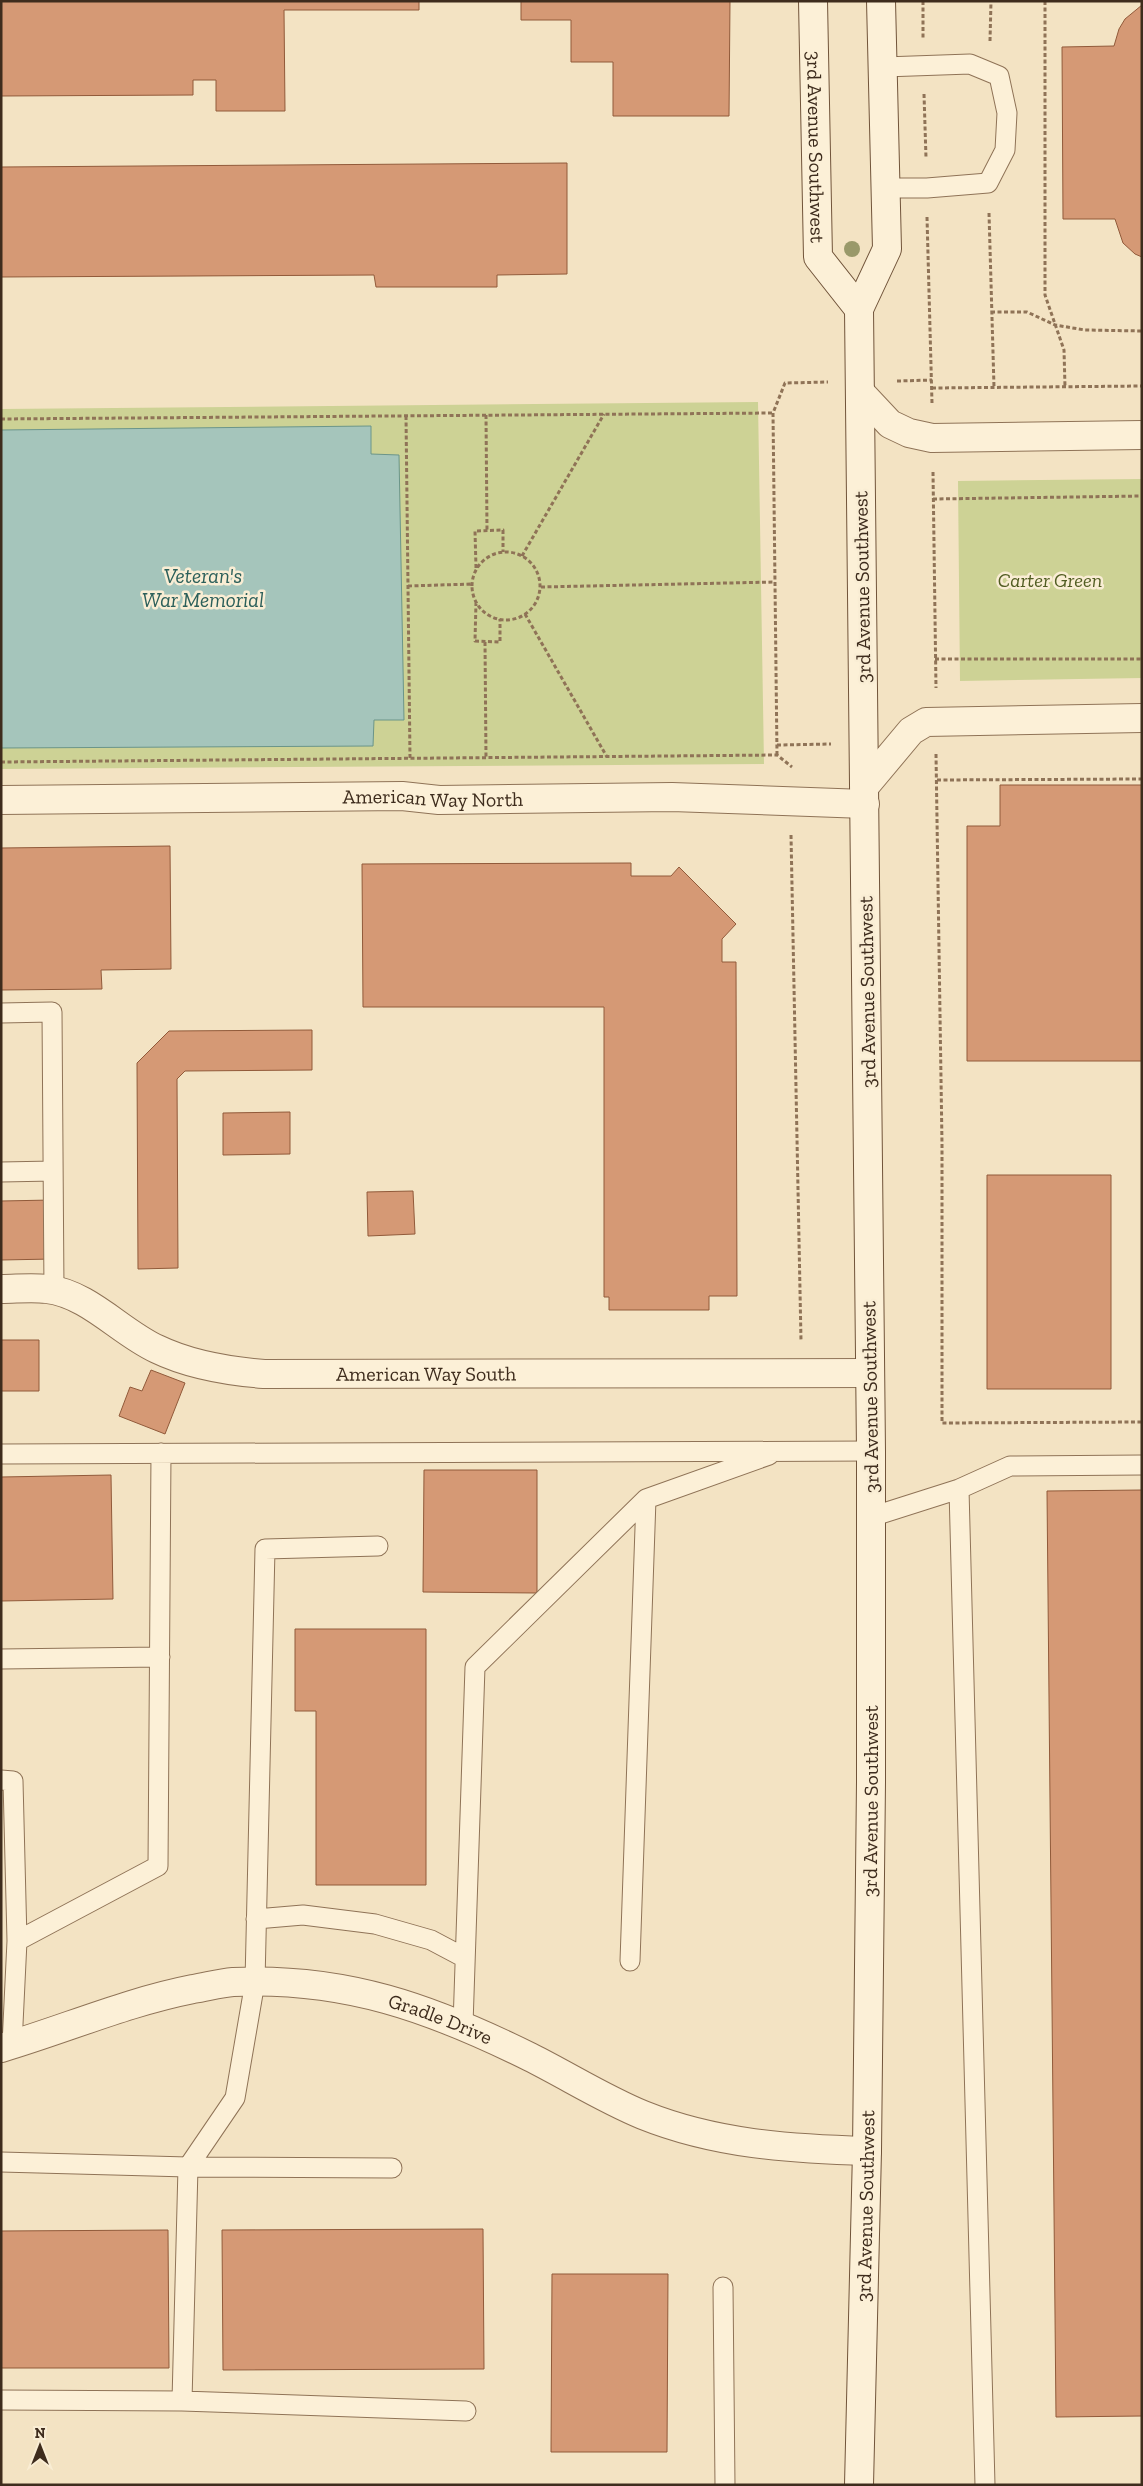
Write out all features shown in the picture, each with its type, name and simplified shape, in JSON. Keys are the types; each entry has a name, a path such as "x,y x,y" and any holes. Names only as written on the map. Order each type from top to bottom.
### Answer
{"street":[{"name":"3rd Avenue Southwest","path":"813,1 818,258 859,309"},
{"name":"3rd Avenue Southwest","path":"859,2485 867,2151 871,1782 871,1451 859,309 887,249 881,1"},
{"path":"860,392 890,424 909,433 932,438 1142,435"},
{"path":"865,795 911,731 926,722 1142,718"},
{"name":"American Way North","path":"1,800 402,796 439,800 672,797 794,802 865,795"},
{"name":"American Way South","path":"1,1289 54,1291 76,1298 155,1348 181,1359 231,1371 264,1374 870,1373"},
{"name":"Gradle Drive","path":"6,2046 96,2015 168,1994 231,1982 299,1982 359,1991 422,2009 463,2025 532,2058 591,2091 644,2115 691,2131 748,2143 794,2149 867,2151"}],"lane":[{"path":"884,67 970,64 1000,76 1007,113 1005,150 988,183 926,188 887,188"},
{"path":"1,1013 52,1012 54,1291"},
{"path":"1,1172 53,1171"},
{"path":"463,2025 475,1667 646,1499 782,1451"},
{"path":"1,1454 871,1451"},
{"path":"16,1941 158,1866 161,1453"},
{"path":"871,1517 959,1489 1010,1466 1142,1465"},
{"path":"959,1489 985,2485"},
{"path":"630,1961 646,1499"},
{"path":"182,2401 188,2167 235,2098 255,1982 265,1549 378,1546"},
{"path":"1,1659 160,1657"},
{"path":"1,1780 13,1781 16,1941 6,2046"},
{"path":"256,1919 303,1915 375,1924 431,1940 465,1958"},
{"path":"1,2162 188,2167 392,2168"},
{"path":"722,2287 725,2485"},
{"path":"1,2400 182,2401 466,2411"}],"path":[{"path":"923,1 932,380 942,1144 942,1423 1142,1422"},
{"path":"987,71 991,37 991,1"},
{"path":"1045,1 1045,295 1064,350 1065,387"},
{"path":"988,183 994,387"},
{"path":"991,312 1027,312 1055,325 1085,330 1142,332"},
{"path":"895,381 932,380"},
{"path":"777,755 773,413 785,384 815,383"},
{"path":"932,388 1142,386"},
{"path":"1,420 773,413"},
{"path":"522,556 604,414"},
{"path":"486,415 487,531"},
{"path":"406,416 410,758"},
{"path":"933,500 1142,496"},
{"path":"500,619 500,642 475,641 476,601 472,584 476,569 475,531 503,530 503,552"},
{"path":"476,569 488,557 503,552 522,556 536,569 541,587 536,602 525,614 513,619 500,619 486,614 476,601"},
{"path":"541,587 775,582"},
{"path":"408,586 472,584"},
{"path":"525,614 607,757"},
{"path":"486,642 486,758"},
{"path":"935,658 1142,658"},
{"path":"777,745 822,744"},
{"path":"1,762 777,755 792,767 794,802 789,846 801,1372"},
{"path":"937,780 1142,779"}],"green space":[{"path":"758,402 764,764 1,769 1,409"},
{"name":"Carter Green","path":"1142,479 1142,678 960,681 958,481"}],"water":[{"name":"Veteran's War Memorial","path":"371,426 371,454 399,455 404,720 374,720 373,746 1,748 1,430"}],"building":[{"path":"1,1 419,1 419,10 284,10 285,111 216,111 216,80 193,80 193,95 1,96"},
{"path":"521,1 730,1 729,116 613,116 613,62 571,62 571,20 521,20"},
{"path":"1142,5 1142,257 1135,254 1123,243 1115,219 1063,219 1062,47 1114,46 1119,29 1125,19"},
{"path":"567,163 567,274 497,275 497,287 376,287 374,275 1,277 1,167"},
{"path":"1000,785 1142,785 1142,1061 967,1061 967,826 1000,826"},
{"path":"170,846 171,969 101,970 102,989 1,990 1,848"},
{"path":"631,863 631,876 671,876 679,867 736,924 722,939 722,962 736,962 737,1296 709,1296 709,1310 609,1310 609,1297 604,1297 604,1007 363,1007 362,864"},
{"path":"312,1030 312,1070 185,1071 177,1079 178,1268 138,1269 137,1063 169,1031"},
{"path":"290,1112 290,1154 223,1155 223,1113"},
{"path":"987,1175 1111,1175 1111,1389 987,1389"},
{"path":"413,1191 415,1234 368,1236 367,1192"},
{"path":"52,1200 53,1259 1,1260 1,1201"},
{"path":"1,1340 39,1340 39,1391 1,1391"},
{"path":"151,1370 185,1383 165,1434 119,1416 130,1387 142,1391"},
{"path":"424,1470 537,1470 537,1593 423,1592"},
{"path":"111,1475 113,1599 1,1601 1,1477"},
{"path":"1142,1490 1142,2416 1056,2417 1047,1491"},
{"path":"295,1629 426,1629 426,1885 316,1885 316,1711 295,1711"},
{"path":"483,2229 484,2369 223,2370 222,2230"},
{"path":"168,2230 169,2368 1,2368 1,2231"},
{"path":"552,2274 668,2274 667,2452 551,2452"}]}
